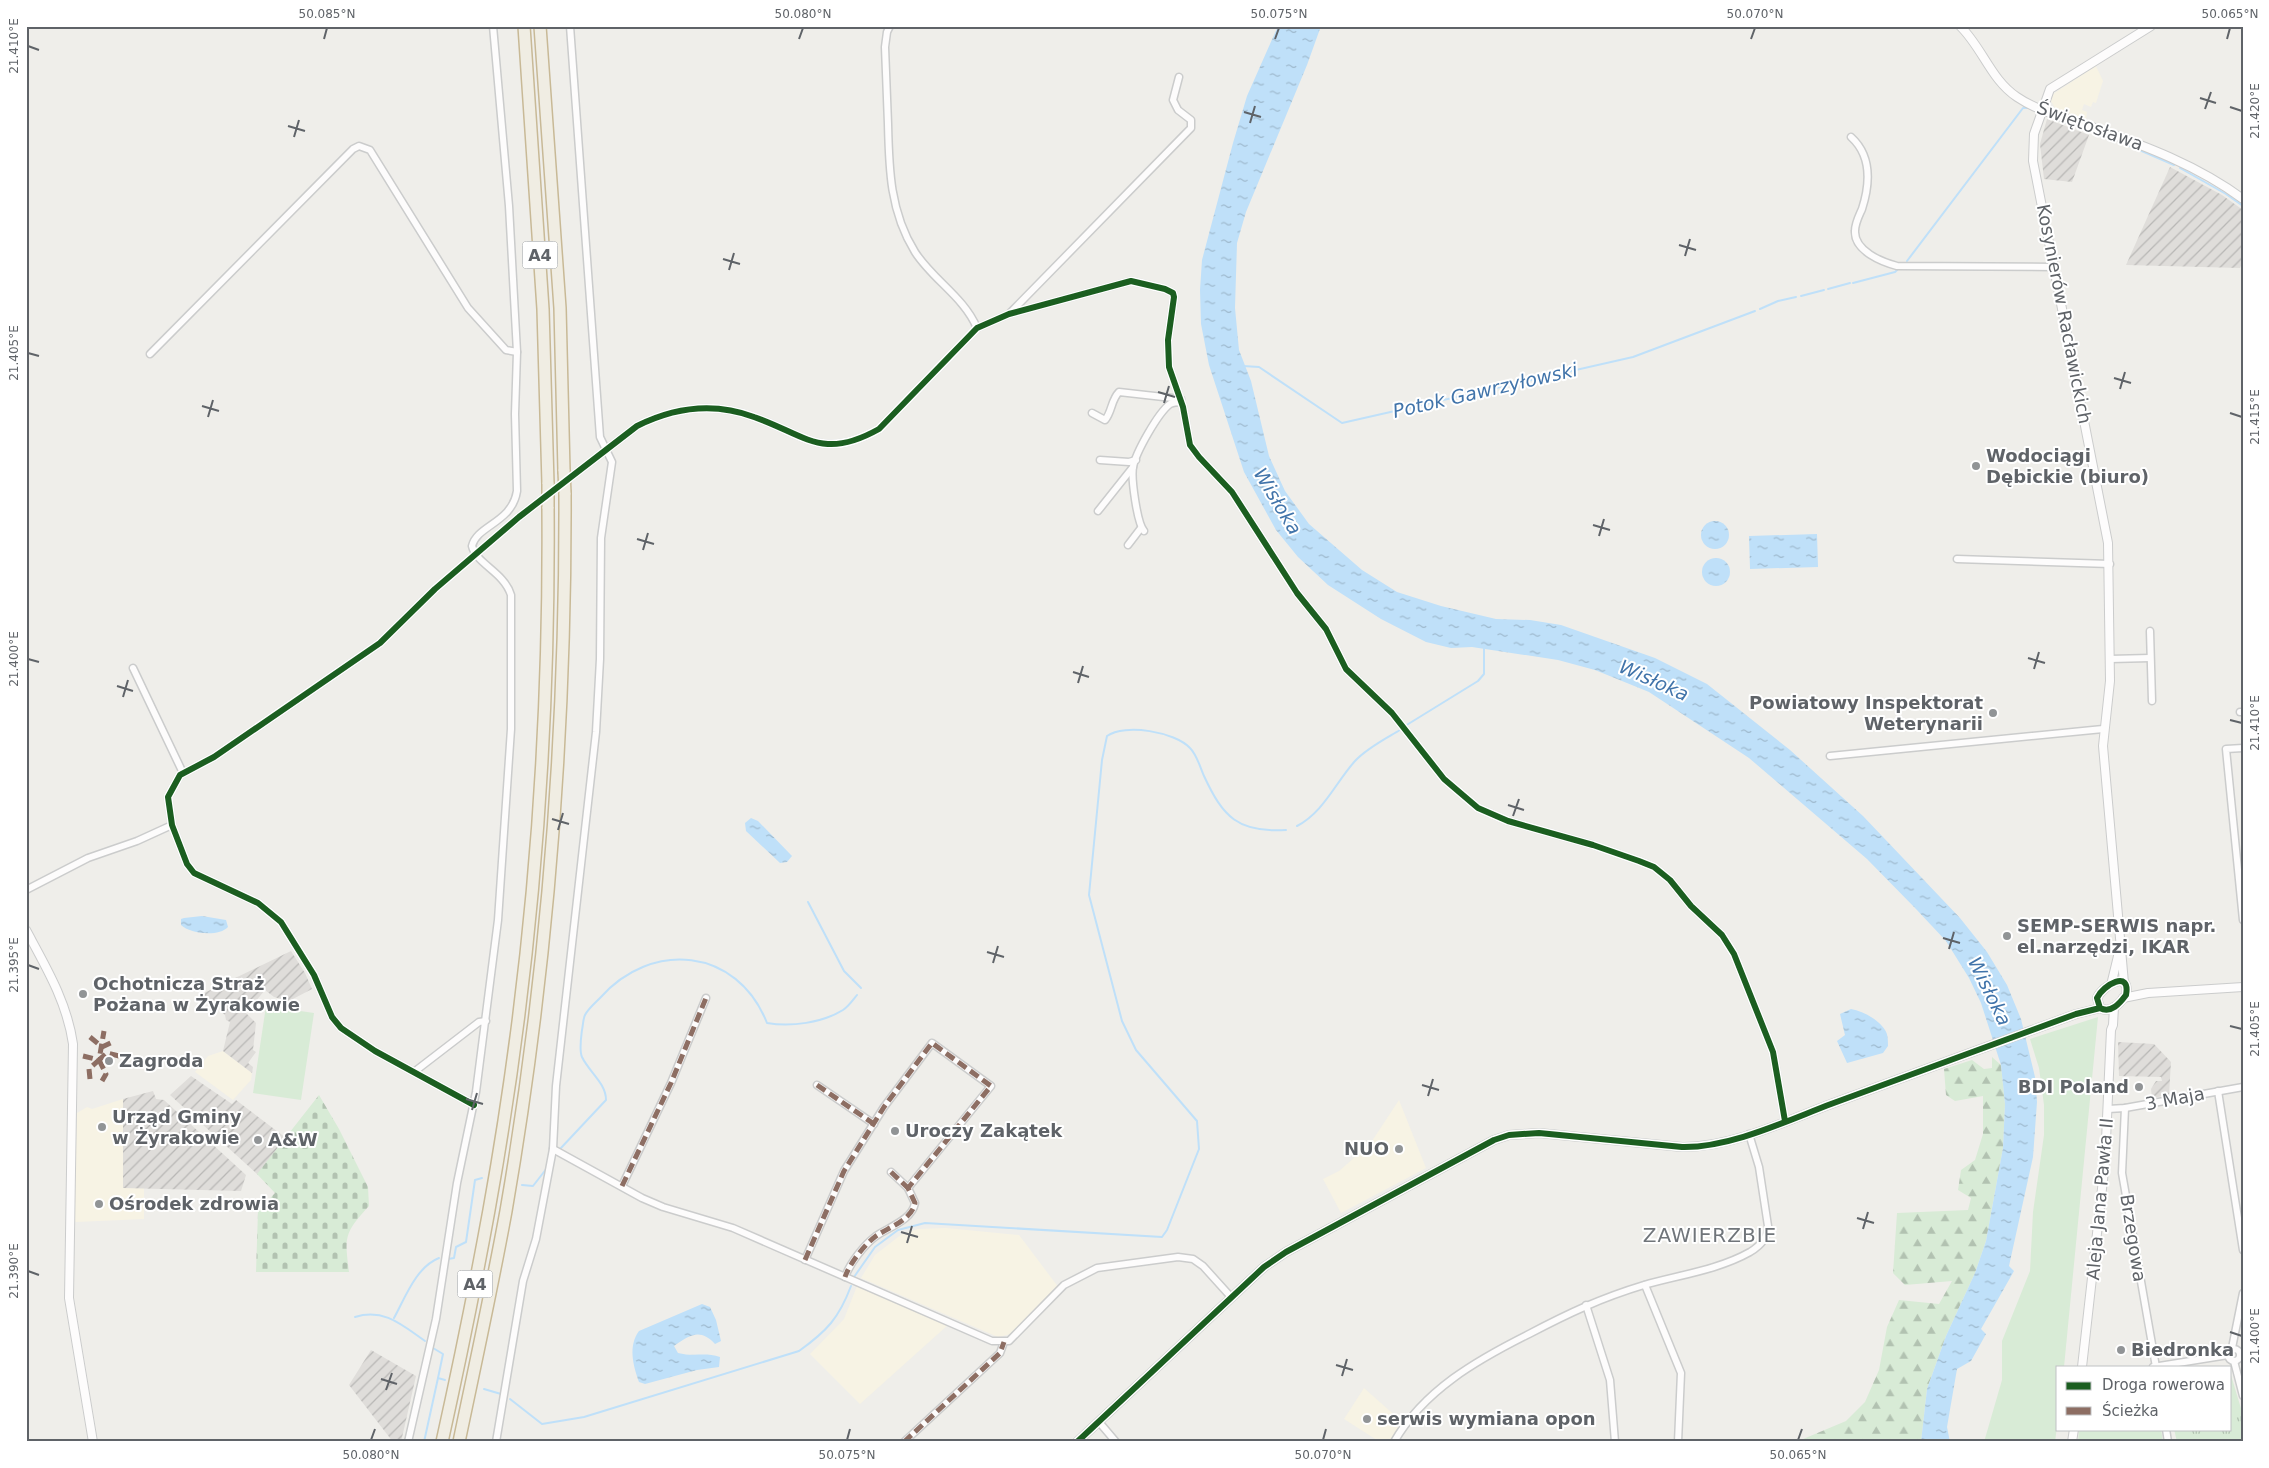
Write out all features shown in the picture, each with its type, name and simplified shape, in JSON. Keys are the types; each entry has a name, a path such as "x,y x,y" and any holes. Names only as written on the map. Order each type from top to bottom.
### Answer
{"highway":[{"name":"A4","path":"442,1442 474,1289 503,1122 523,976 539,802 547,654 548,484 543,309 524,26"},
{"name":"A4","path":"459,1442 506,1212 538,989 555,805 564,655 565,493 560,308 540,26"}],"street":[{"path":"408,1442 436,1319 454,1202 474,1106 498,920 511,729 511,595 506,582 476,555 473,549 473,541 510,510 516,500 518,482 515,414 517,352 509,206 493,26"},
{"path":"496,1442 523,1280 538,1231 553,1149 556,1086 596,732 600,659 601,538 612,462 600,436 596,401 570,26"},
{"path":"890,26 887,32 885,48 889,162 891,188 897,216 908,239 923,262 965,307 977,328"},
{"name":"Świętosława","path":"1960,26 1972,38 2005,88 2022,100 2041,109 2168,156 2210,178 2243,199"},
{"name":"Kosynierów Racławickich","path":"2126,985 2120,946 2104,755 2104,729 2110,690 2110,564 2107,533 2032,152 2034,134 2041,109 2052,88 2151,26"},
{"path":"1009,314 1192,128 1191,120 1178,110 1173,100 1179,77"},
{"path":"1851,137 1865,157 1868,174 1867,189 1856,223 1855,236 1861,247 1881,260 1897,266 2054,267"},
{"path":"150,354 353,149 359,146 370,150 468,308 506,350 517,352"},
{"path":"474,1106 375,1051 341,1028 332,1017 314,975 281,922 258,903 194,873 187,864 172,825 168,797 180,775 214,757 380,643 435,589 519,518 637,426 653,418 697,407 725,409 754,417 818,444 838,444 861,439 878,429 977,328 1009,314 1136,280 1170,291 1174,297 1168,340 1168,367 1181,400 1187,436 1194,451 1232,492 1297,593 1326,629 1346,668 1392,713 1444,779 1472,803 1496,817 1534,830 1593,845 1654,867 1670,880 1691,906 1722,935 1734,954 1773,1052 1785,1121"},
{"path":"1092,413 1105,420 1109,415 1115,396 1119,392 1181,400"},
{"path":"1098,511 1134,463 1145,440 1166,408 1181,400"},
{"path":"1100,460 1134,463"},
{"path":"1128,545 1142,530 1134,463"},
{"path":"1958,559 2110,564"},
{"path":"2150,631 2152,701"},
{"path":"2110,658 2150,658"},
{"path":"133,668 184,773"},
{"path":"1830,756 2104,729"},
{"path":"2243,748 2226,749 2239,853 2243,920"},
{"path":"26,890 88,858 128,845 172,825"},
{"path":"26,930 60,995 69,1018 73,1044 69,1298 93,1442"},
{"name":"Kosynierów Racławickich","path":"2112,982 2120,946"},
{"path":"2076,1014 2097,998 2101,991 2112,982 2120,981 2148,993"},
{"path":"2124,998 2126,985"},
{"path":"1077,1442 1264,1267 1286,1252 1494,1140 1508,1136 1539,1133 1698,1147 1749,1134 2076,1014 2114,1007 2124,998 2148,993 2243,987"},
{"path":"622,1186 670,1083 706,998"},
{"path":"2097,998 2102,1009"},
{"name":"Aleja Jana Pawła II","path":"2110,1030 2113,1025 2114,1007"},
{"name":"Aleja Jana Pawła II","path":"2082,1366 2105,1162 2110,1030 2102,1009"},
{"path":"414,1072 479,1022 486,1021"},
{"path":"805,1260 844,1171 874,1124 932,1043 992,1086 908,1188"},
{"path":"817,1085 874,1124"},
{"name":"3 Maja","path":"2108,1108 2125,1108 2243,1087"},
{"path":"2218,1091 2243,1250"},
{"name":"Brzegowa","path":"2125,1108 2122,1173 2155,1366"},
{"path":"1394,1442 1407,1422 1427,1400 1453,1378 1504,1346 1586,1305 1645,1285 1728,1262 1756,1248 1766,1238 1768,1226 1766,1203 1757,1157 1749,1134"},
{"path":"553,1149 663,1207 732,1228 992,1341 1004,1342 1013,1338 1064,1285 1096,1268 1178,1257 1193,1260 1203,1266 1231,1298"},
{"path":"845,1277 848,1269 871,1240 911,1213 915,1203 908,1188 891,1172"},
{"path":"1645,1285 1681,1373 1678,1442"},
{"path":"2228,1355 2232,1348 2243,1293"},
{"path":"1586,1305 1610,1380 1615,1442"},
{"path":"904,1442 1000,1353 1004,1342"},
{"path":"2232,1348 2236,1348 2241,1352 2239,1358 2234,1361"},
{"path":"2161,1366 2228,1355"},
{"path":"2228,1355 2234,1361 2243,1396"},
{"path":"1099,1422 1116,1442"}],"shaded area":[{"path":"2096,66 2103,81 2096,103 2093,102 2091,107 2084,104 2082,110 2087,112 2086,119 2055,108 2051,101 2053,94"},
{"path":"2047,119 2089,135 2072,182 2044,179 2040,144"},
{"path":"2170,167 2222,195 2243,210 2243,261 2240,268 2126,265"},
{"path":"291,951 305,973 312,989 289,1001 274,997 265,990 246,1013 256,1023 253,1050 256,1052 248,1063 253,1067 252,1073 223,1051 230,1022 226,1020 225,1015 213,1004 209,1004 202,994"},
{"path":"2118,1042 2154,1044 2171,1062 2169,1095 2152,1098 2151,1089 2156,1081 2162,1081 2161,1077 2119,1076"},
{"path":"223,1051 252,1073 251,1080 233,1100 195,1072 208,1056"},
{"path":"191,1076 232,1104 236,1100 286,1138 259,1173 257,1174 170,1095"},
{"path":"153,1091 156,1099 164,1100 246,1175 241,1191 123,1188 123,1099"},
{"path":"123,1099 123,1188 144,1188 144,1219 76,1222 74,1220 77,1113 87,1107 92,1109"},
{"path":"1399,1100 1426,1168 1341,1213 1323,1179 1339,1171 1370,1144"},
{"path":"946,1228 1019,1235 1059,1288 1011,1334 998,1337 861,1278 875,1255 902,1234 918,1229"},
{"path":"857,1286 948,1325 860,1404 810,1354 844,1319"},
{"path":"371,1350 416,1376 401,1442 393,1442 349,1385"},
{"path":"1364,1388 1399,1419 1400,1424 1389,1442 1380,1442 1344,1419"}],"green space":[{"path":"266,1006 314,1013 301,1100 253,1093"},
{"path":"2098,1017 2064,1366 2056,1366 2055,1442 1984,1442 2002,1380 2002,1341 2030,1271 2033,1212 2044,1135 2044,1105 2039,1068 2030,1039"},
{"path":"1992,1057 2001,1065 2005,1104 2003,1148 1986,1241 1975,1273 1946,1336 1927,1389 1921,1442 1796,1442 1846,1421 1865,1402 1879,1370 1887,1327 1899,1300 1939,1304 1952,1281 1905,1285 1893,1273 1897,1213 1968,1210 1971,1198 1958,1190 1961,1170 1975,1160 1983,1134 1983,1096 1955,1101 1946,1095 1944,1069 1972,1060 1984,1069 1992,1068"},
{"path":"319,1095 339,1129 368,1187 369,1206 354,1223 348,1236 349,1272 256,1272 258,1211 275,1193 257,1174"},
{"path":"2232,1379 2243,1415 2243,1442 2177,1442 2174,1430 2232,1430"},
{"path":"2079,1430 2161,1430 2163,1442 2078,1442"}],"water":[{"name":"Wisłoka","path":"1278,26 1321,26 1307,65 1246,212 1237,243 1235,308 1239,350 1251,381 1269,456 1285,491 1309,524 1362,570 1397,592 1441,606 1496,619 1530,620 1561,625 1655,658 1707,684 1790,750 1863,816 1960,918 1987,952 2007,985 2021,1019 2035,1077 2037,1102 2033,1157 2009,1266 2014,1271 1981,1329 1986,1334 1971,1361 1957,1369 1947,1427 1950,1442 1921,1442 1927,1389 1946,1336 1975,1273 1986,1241 2003,1148 2005,1104 2001,1065 1981,1003 1969,978 1946,941 1867,859 1749,758 1649,692 1595,670 1558,660 1472,647 1451,648 1426,642 1381,619 1328,585 1298,557 1276,530 1244,472 1209,365 1201,324 1200,290 1202,260 1247,96"},
{"path":"1715,521 1725,525 1729,535 1725,545 1715,549 1705,545 1701,535 1705,525"},
{"path":"1817,534 1818,567 1750,569 1749,536"},
{"path":"1716,558 1726,562 1730,572 1726,582 1716,586 1706,582 1702,572 1706,562"},
{"path":"751,818 758,821 792,856 787,862 780,863 746,831 745,823"},
{"path":"202,916 226,920 228,927 218,932 204,933 191,931 181,925 181,919"},
{"path":"1851,1009 1870,1016 1885,1030 1888,1046 1883,1053 1847,1063 1837,1041 1845,1035 1840,1014"},
{"path":"702,1304 710,1307 716,1320 721,1341 715,1344 705,1336 695,1335 674,1346 678,1353 720,1357 719,1367 697,1370 645,1384 639,1382 633,1362 633,1349 639,1331"}],"waterway":[{"name":"Potok Gawrzyłowski","path":"1907,261 2023,108 2027,108"},
{"name":"Potok Gawrzyłowski","path":"2056,119 2103,136"},
{"name":"Potok Gawrzyłowski","path":"2128,145 2174,165"},
{"name":"Potok Gawrzyłowski","path":"2180,168 2243,206"},
{"name":"Potok Gawrzyłowski","path":"1853,283 1895,272 1898,269"},
{"name":"Potok Gawrzyłowski","path":"1828,289 1850,283"},
{"name":"Potok Gawrzyłowski","path":"1801,296 1824,290"},
{"name":"Potok Gawrzyłowski","path":"1760,309 1778,301 1796,297"},
{"name":"Potok Gawrzyłowski","path":"1243,366 1259,367 1342,423 1633,357 1755,311"},
{"path":"1405,726 1478,681 1484,674 1484,649"},
{"path":"854,1277 875,1247 898,1230 925,1223 1162,1237 1167,1230 1199,1149 1197,1121 1136,1050 1122,1021 1089,895 1102,760 1107,736 1125,730 1150,731 1183,742 1195,754 1218,802 1234,820 1256,829 1286,830"},
{"path":"1297,826 1322,805 1348,769 1360,756 1400,730"},
{"path":"808,902 844,971 861,988"},
{"path":"560,1149 606,1100 603,1088 581,1054 580,1047 585,1015 621,979 643,967 667,960 691,960 714,966 735,979 753,998 767,1023 796,1024 826,1018 845,1009 857,995"},
{"path":"522,1185 533,1186 547,1168"},
{"path":"448,1259 454,1258 456,1247 466,1242 475,1180 482,1178"},
{"path":"394,1318 412,1284 424,1268 439,1258"},
{"path":"510,1399 542,1424 584,1417 799,1351 831,1323 842,1307 851,1286"},
{"path":"355,1317 365,1315 384,1316 425,1341"},
{"path":"433,1348 443,1354 438,1378 445,1380"},
{"path":"424,1442 438,1378"},
{"path":"484,1389 501,1394"}],"marked path":[{"path":"622,1186 671,1083 706,998"},
{"path":"90,1079 89,1069 99,1060 104,1031"},
{"path":"90,1037 102,1047 115,1041"},
{"path":"805,1260 844,1171 884,1107 932,1043 991,1086 908,1188 915,1203 913,1209 905,1219 876,1236 867,1244 854,1260 845,1277"},
{"path":"83,1056 99,1060 107,1053 119,1056"},
{"path":"99,1060 106,1074 102,1081"},
{"path":"817,1085 874,1124"},
{"path":"891,1172 908,1188"},
{"path":"904,1442 1000,1353 1004,1342"}],"cycle path":[{"path":"474,1105 375,1051 341,1028 332,1017 314,975 281,922 258,903 194,873 187,864 172,825 168,797 180,775 214,757 380,643 435,589 519,517 637,426 666,414 680,411 709,408 724,409 754,417 815,442 828,444 843,443 879,429 977,328 1009,314 1131,281 1165,289 1173,293 1168,340 1169,367 1183,407 1190,445 1232,492 1297,593 1326,629 1346,669 1392,713 1444,779 1478,808 1508,821 1593,845 1639,861 1654,867 1670,880 1691,906 1722,935 1734,954 1773,1052 1785,1121"},
{"path":"1077,1442 1264,1267 1286,1252 1494,1140 1509,1135 1539,1133 1682,1147 1719,1143 1758,1132 2076,1014 2100,1008 2111,1009 2126,995 2124,983 2121,981 2110,984 2100,993 2097,998 2100,1008"}],"place":[{"name":"Wodociągi Dębickie (biuro)","path":"1976,466"},
{"name":"Powiatowy Inspektorat Weterynarii","path":"1993,713"},
{"name":"SEMP-SERWIS napr. el.narzędzi, IKAR","path":"2007,936"},
{"name":"Ochotnicza Straż Pożana w Żyrakowie","path":"83,994"},
{"name":"Zagroda","path":"109,1061"},
{"name":"BDI Poland","path":"2139,1087"},
{"name":"Urząd Gminy w Żyrakowie","path":"102,1127"},
{"name":"Uroczy Zakątek","path":"895,1131"},
{"name":"A&W","path":"258,1140"},
{"name":"NUO","path":"1399,1149"},
{"name":"Ośrodek zdrowia","path":"99,1204"},
{"name":"Biedronka","path":"2121,1350"},
{"name":"serwis wymiana opon","path":"1367,1419"}],"district":[{"name":"ZAWIERZBIE","path":"1710,1235"}]}
